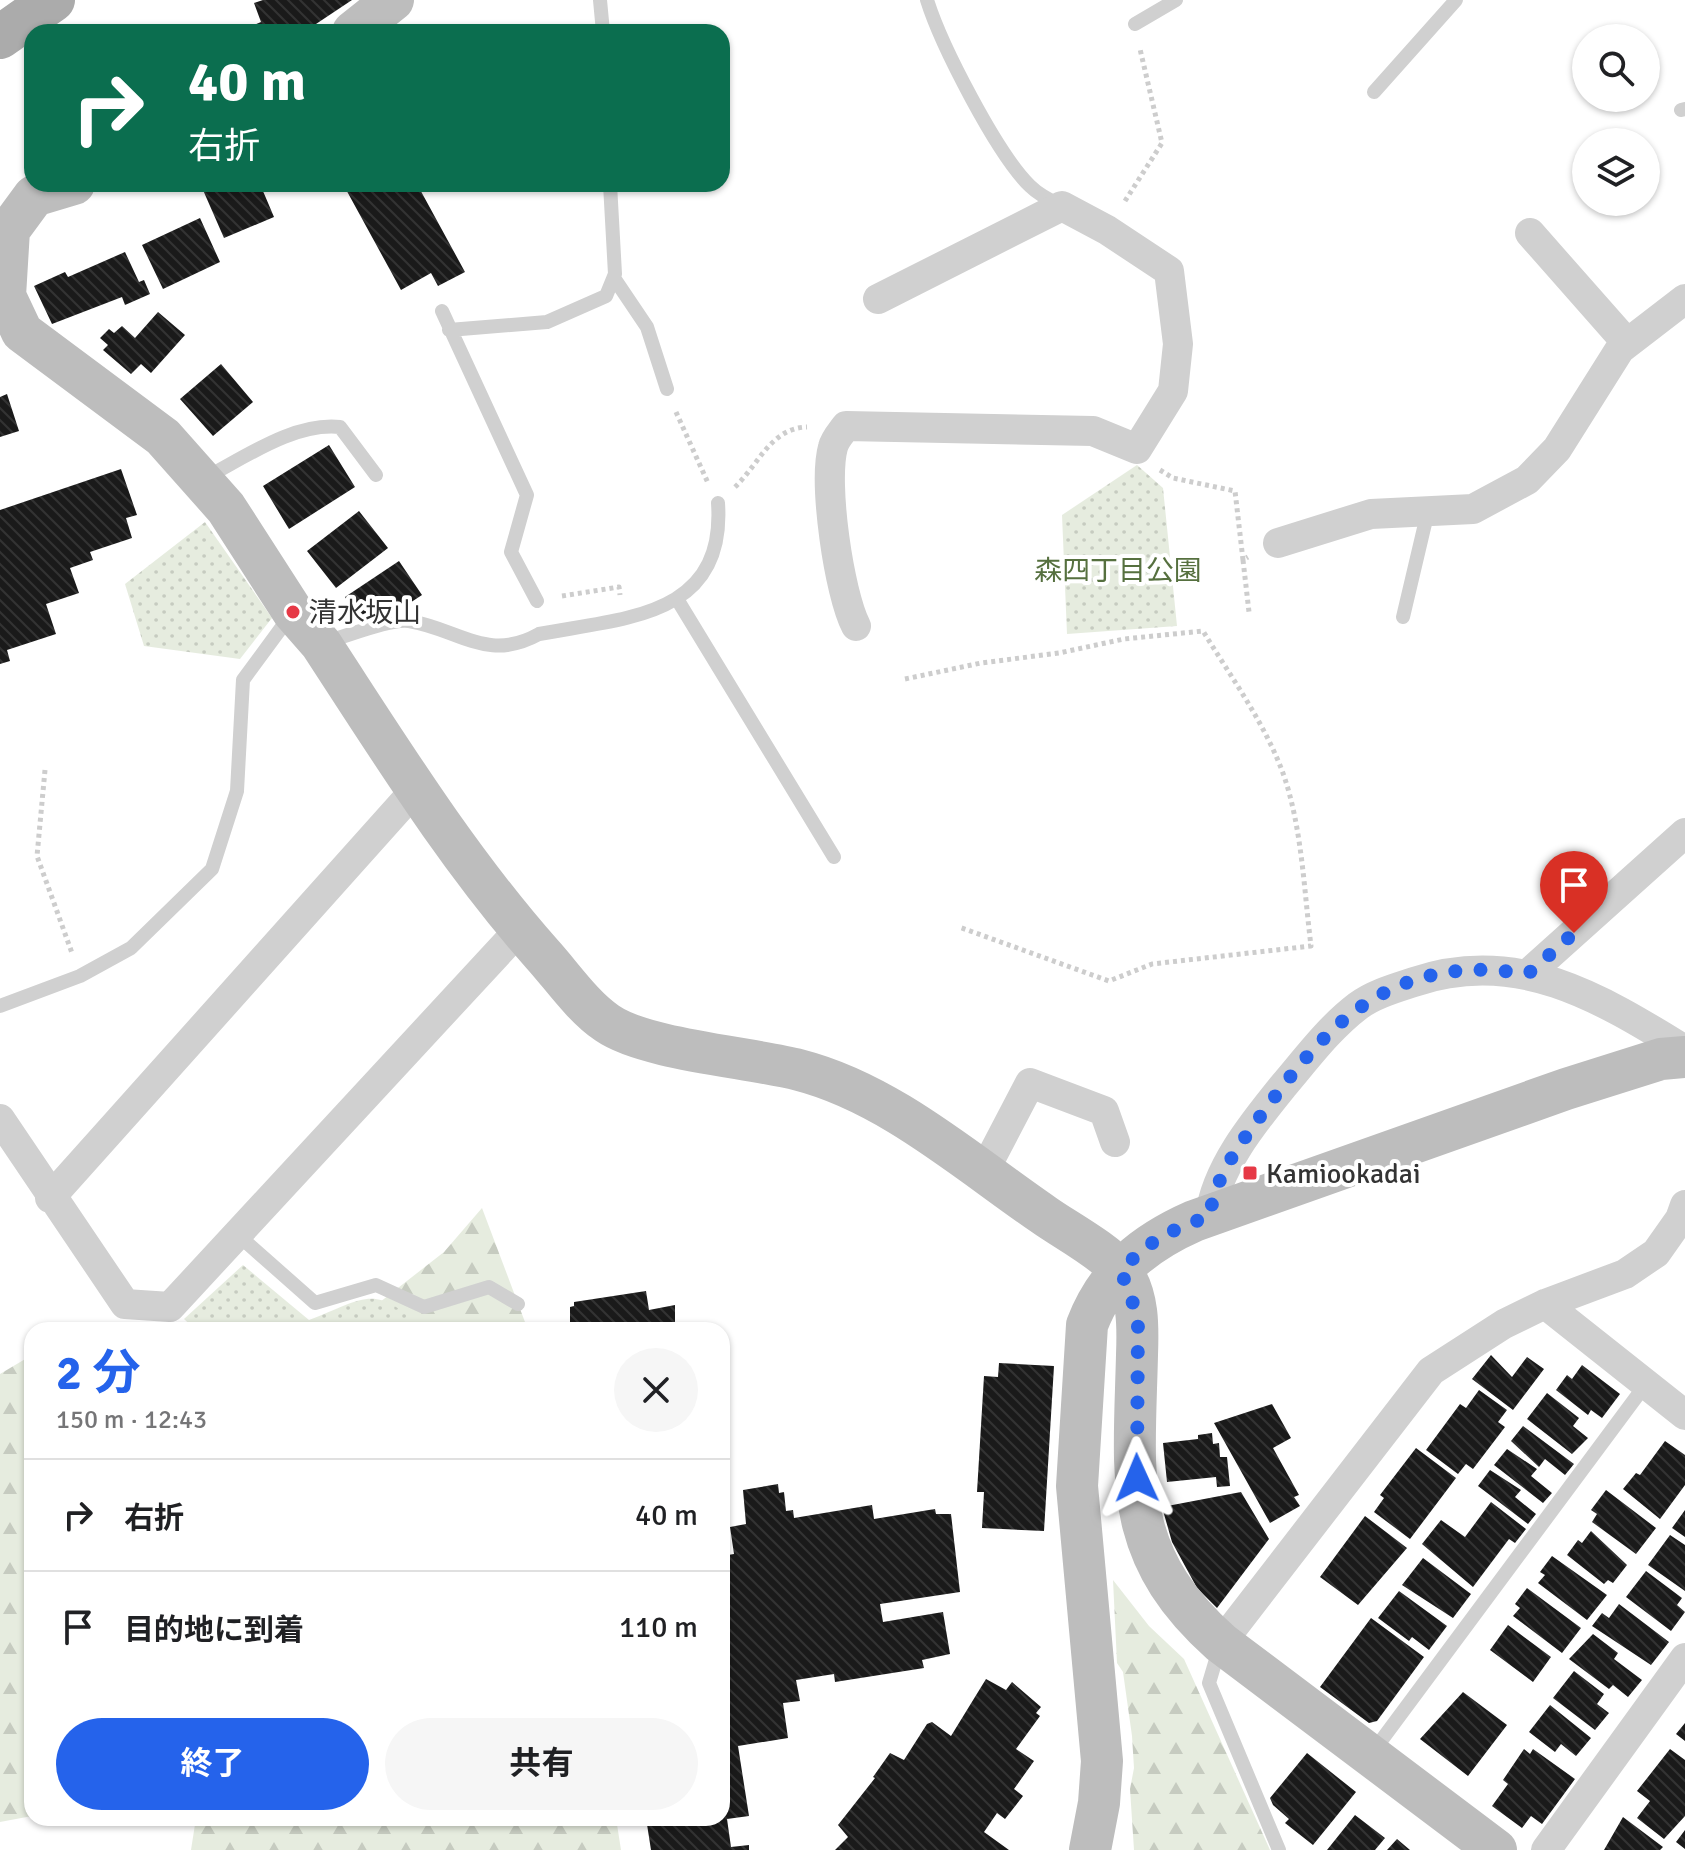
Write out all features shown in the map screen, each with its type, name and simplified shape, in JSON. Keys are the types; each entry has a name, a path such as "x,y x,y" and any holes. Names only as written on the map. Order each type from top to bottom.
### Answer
{"main road":[{"path":"0,37 53,0"}],"street":[{"path":"363,24 393,0"},
{"path":"47,192 34,196 9,230 5,296 22,332 163,437 226,508 293,612 321,644 465,862 520,929 607,1023 634,1037 800,1070 850,1088 983,1173 1121,1271 1138,1317 1137,1505 1150,1552 1170,1591 1196,1621 1221,1643 1496,1850"},
{"path":"856,626 848,612 835,539 830,460 834,443 846,426 1093,431 1146,458 1173,391 1178,344 1169,271 1107,230 1062,206 878,299"},
{"path":"1530,233 1627,343"},
{"path":"1278,543 1371,514 1473,509 1527,480 1557,449 1620,349 1685,299"},
{"path":"50,1198 416,789"},
{"path":"1529,973 1685,833"},
{"path":"0,1119 50,1198 125,1304 170,1307 520,929"},
{"path":"1210,1216 1220,1181 1242,1141 1304,1061 1361,1003 1439,974 1470,970 1529,973 1573,988 1685,1050"},
{"path":"1090,1850 1099,1803 1102,1761 1077,1486 1087,1325 1095,1304 1143,1247 1160,1236 1566,1089 1661,1059 1685,1057"},
{"path":"983,1173 1030,1083 1104,1111 1115,1142"},
{"path":"1221,1643 1431,1371 1504,1324 1545,1304 1625,1274 1656,1253 1680,1219 1685,1205"},
{"path":"1545,1304 1685,1415"},
{"path":"1546,1850 1685,1658"}],"lane":[{"path":"600,0 602,24"},
{"path":"927,0 936,28 1012,166 1032,188 1062,206"},
{"path":"1135,24 1176,0"},
{"path":"1374,92 1456,0"},
{"path":"449,330 547,322 606,296 614,278 610,192"},
{"path":"614,278 647,327 667,389"},
{"path":"442,311 527,495 511,552 537,601"},
{"path":"201,480 277,441 323,425 340,427 376,475"},
{"path":"321,644 407,620 478,644 504,647 523,643 539,634 663,609 689,591 708,565 718,541 718,503"},
{"path":"1403,617 1428,511"},
{"path":"677,599 834,857"},
{"path":"0,1006 80,976 131,948 212,869 237,791 243,680 293,612"},
{"path":"237,1234 315,1303 348,1290 376,1285 424,1307 489,1287 518,1304"},
{"path":"1370,1755 1646,1384"},
{"path":"1221,1643 1209,1683 1279,1850"}],"path":[{"path":"1107,230 1162,143 1135,24"},
{"path":"667,389 690,448 718,503 749,473 766,447 792,427 846,426"},
{"path":"1146,458 1173,478 1235,491 1249,612"},
{"path":"1243,560 1278,543"},
{"path":"905,679 1124,639 1203,631 1276,754 1285,779 1295,824 1311,946 1152,964 1109,981 959,927"},
{"path":"45,770 37,856 80,976"}],"green space":[{"name":"森四丁目公園","path":"1137,465 1163,488 1177,626 1067,634 1062,515"},
{"path":"205,522 272,618 240,659 144,646 125,584"},
{"path":"482,1208 525,1322 357,1322 357,1320 444,1252"},
{"path":"243,1265 309,1320 369,1299 393,1305 413,1322 187,1322 184,1319"},
{"path":"24,1360 24,1818 0,1822 0,1374"},
{"path":"1113,1580 1149,1626 1184,1659 1270,1850 1134,1850 1130,1789 1134,1768 1132,1736 1123,1672 1117,1663"},
{"path":"195,1826 617,1826 621,1850 191,1850"}],"building":[{"path":"263,0 352,0 316,24 256,24 261,22 254,3"},
{"path":"204,192 263,192 274,217 224,238"},
{"path":"347,192 421,192 465,272 438,286 431,273 401,290"},
{"path":"200,218 220,262 163,289 142,245"},
{"path":"125,252 139,282 144,280 150,294 125,305 122,297 52,324 34,286 65,272 68,277"},
{"path":"158,312 185,335 151,373 141,364 131,374 103,350 108,345 100,338 109,329 114,333 122,326 135,338"},
{"path":"221,364 253,402 213,436 180,399"},
{"path":"7,394 19,431 0,437 0,397"},
{"path":"329,445 355,487 289,529 263,486"},
{"path":"121,469 137,515 126,518 132,538 90,552 93,560 70,568 79,593 46,604 56,634 7,650 10,661 0,664 0,510"},
{"path":"359,511 388,548 336,588 307,551"},
{"path":"399,561 422,595 390,616 384,607 361,622 345,597"},
{"path":"646,1291 649,1310 675,1305 675,1322 570,1322 570,1307 574,1306 574,1302"},
{"path":"1491,1355 1512,1377 1527,1357 1544,1369 1513,1410 1472,1379"},
{"path":"999,1363 1054,1366 1044,1531 982,1528 984,1492 977,1492 984,1376 998,1377"},
{"path":"1582,1365 1620,1394 1602,1418 1591,1410 1588,1415 1556,1390 1567,1375 1572,1379"},
{"path":"1479,1390 1507,1410 1498,1422 1505,1427 1473,1469 1466,1464 1458,1474 1426,1450 1460,1404 1466,1408"},
{"path":"1547,1393 1579,1418 1573,1426 1588,1438 1572,1454 1527,1419"},
{"path":"1272,1404 1291,1438 1273,1448 1299,1495 1294,1497 1300,1506 1270,1523 1214,1423"},
{"path":"1523,1426 1574,1464 1565,1475 1545,1459 1539,1467 1511,1441"},
{"path":"1212,1433 1213,1444 1219,1443 1220,1457 1227,1457 1230,1486 1217,1487 1216,1477 1167,1482 1163,1443 1198,1439 1198,1435"},
{"path":"1665,1441 1685,1455 1685,1485 1660,1519 1623,1489 1636,1473 1640,1475"},
{"path":"1416,1448 1456,1478 1410,1539 1374,1512 1384,1498 1380,1495"},
{"path":"1507,1449 1537,1469 1531,1476 1552,1493 1543,1503 1494,1465"},
{"path":"1490,1470 1521,1490 1515,1497 1536,1514 1528,1524 1478,1486"},
{"path":"778,1484 779,1493 784,1492 786,1511 793,1510 794,1518 872,1505 874,1519 935,1509 936,1514 951,1514 960,1592 880,1604 883,1622 943,1612 950,1654 922,1660 924,1668 835,1682 834,1674 796,1680 800,1701 783,1703 788,1738 738,1746 749,1816 730,1819 730,1555 734,1554 730,1527 746,1524 743,1490"},
{"path":"1606,1490 1656,1528 1636,1554 1592,1522 1597,1514 1591,1510"},
{"path":"1241,1492 1269,1539 1217,1608 1197,1588 1172,1542 1162,1507"},
{"path":"1491,1502 1526,1529 1515,1543 1509,1539 1473,1587 1422,1544 1441,1520 1465,1537"},
{"path":"1685,1510 1685,1537 1672,1528"},
{"path":"1365,1516 1407,1548 1358,1605 1320,1577"},
{"path":"1591,1531 1627,1565 1613,1583 1608,1580 1604,1584 1567,1555 1578,1540 1582,1543"},
{"path":"1670,1535 1685,1545 1685,1591 1648,1565"},
{"path":"1552,1556 1607,1595 1587,1620 1538,1583 1545,1575 1540,1572"},
{"path":"1423,1558 1471,1594 1453,1618 1402,1585"},
{"path":"1646,1571 1682,1598 1677,1605 1685,1612 1671,1631 1626,1597"},
{"path":"1527,1588 1581,1628 1562,1653 1513,1616 1520,1608 1515,1604"},
{"path":"1399,1591 1447,1626 1429,1650 1412,1637 1409,1641 1378,1618"},
{"path":"1619,1604 1669,1642 1651,1665 1592,1626 1602,1613 1609,1618"},
{"path":"1371,1618 1424,1657 1377,1721 1369,1723 1320,1687"},
{"path":"1508,1625 1551,1657 1533,1682 1490,1650"},
{"path":"1593,1634 1618,1653 1614,1659 1642,1680 1628,1697 1613,1685 1609,1689 1569,1659"},
{"path":"1574,1671 1604,1694 1597,1704 1609,1713 1595,1730 1553,1698"},
{"path":"986,1679 1006,1690 1012,1682 1041,1707 1036,1713 1040,1716 1016,1749 1034,1761 1014,1789 1023,1796 1005,1819 997,1813 984,1832 1009,1850 835,1850 848,1837 838,1825 875,1778 890,1753 904,1760 927,1724 932,1722 951,1736"},
{"path":"1463,1692 1507,1725 1468,1776 1420,1739"},
{"path":"1550,1705 1591,1738 1576,1756 1561,1744 1555,1752 1529,1732"},
{"path":"1685,1723 1685,1741 1676,1734"},
{"path":"1524,1749 1530,1754 1533,1749 1575,1779 1542,1824 1531,1816 1522,1828 1492,1806 1508,1784 1503,1780"},
{"path":"1670,1749 1685,1760 1685,1816 1664,1839 1637,1818 1650,1801 1637,1791"},
{"path":"1307,1753 1356,1792 1313,1845 1285,1823 1289,1819 1273,1805 1270,1798"},
{"path":"1355,1815 1385,1838 1375,1850 1327,1850"},
{"path":"1623,1817 1663,1847 1660,1850 1604,1850"},
{"path":"647,1826 728,1826 731,1847 749,1845 749,1850 651,1850"},
{"path":"1685,1830 1685,1849 1676,1842"},
{"path":"1397,1839 1410,1850 1387,1850"}],"place":[{"name":"清水坂山","path":"293,612"},
{"name":"Kamiookadai","path":"1250,1173"}],"route":[{"path":"1137,1478 1138,1317 1121,1271 1143,1247 1160,1236 1210,1216 1211,1202 1242,1141 1304,1061 1338,1022 1361,1003 1389,990 1439,974 1470,970 1529,973 1574,933"}]}
